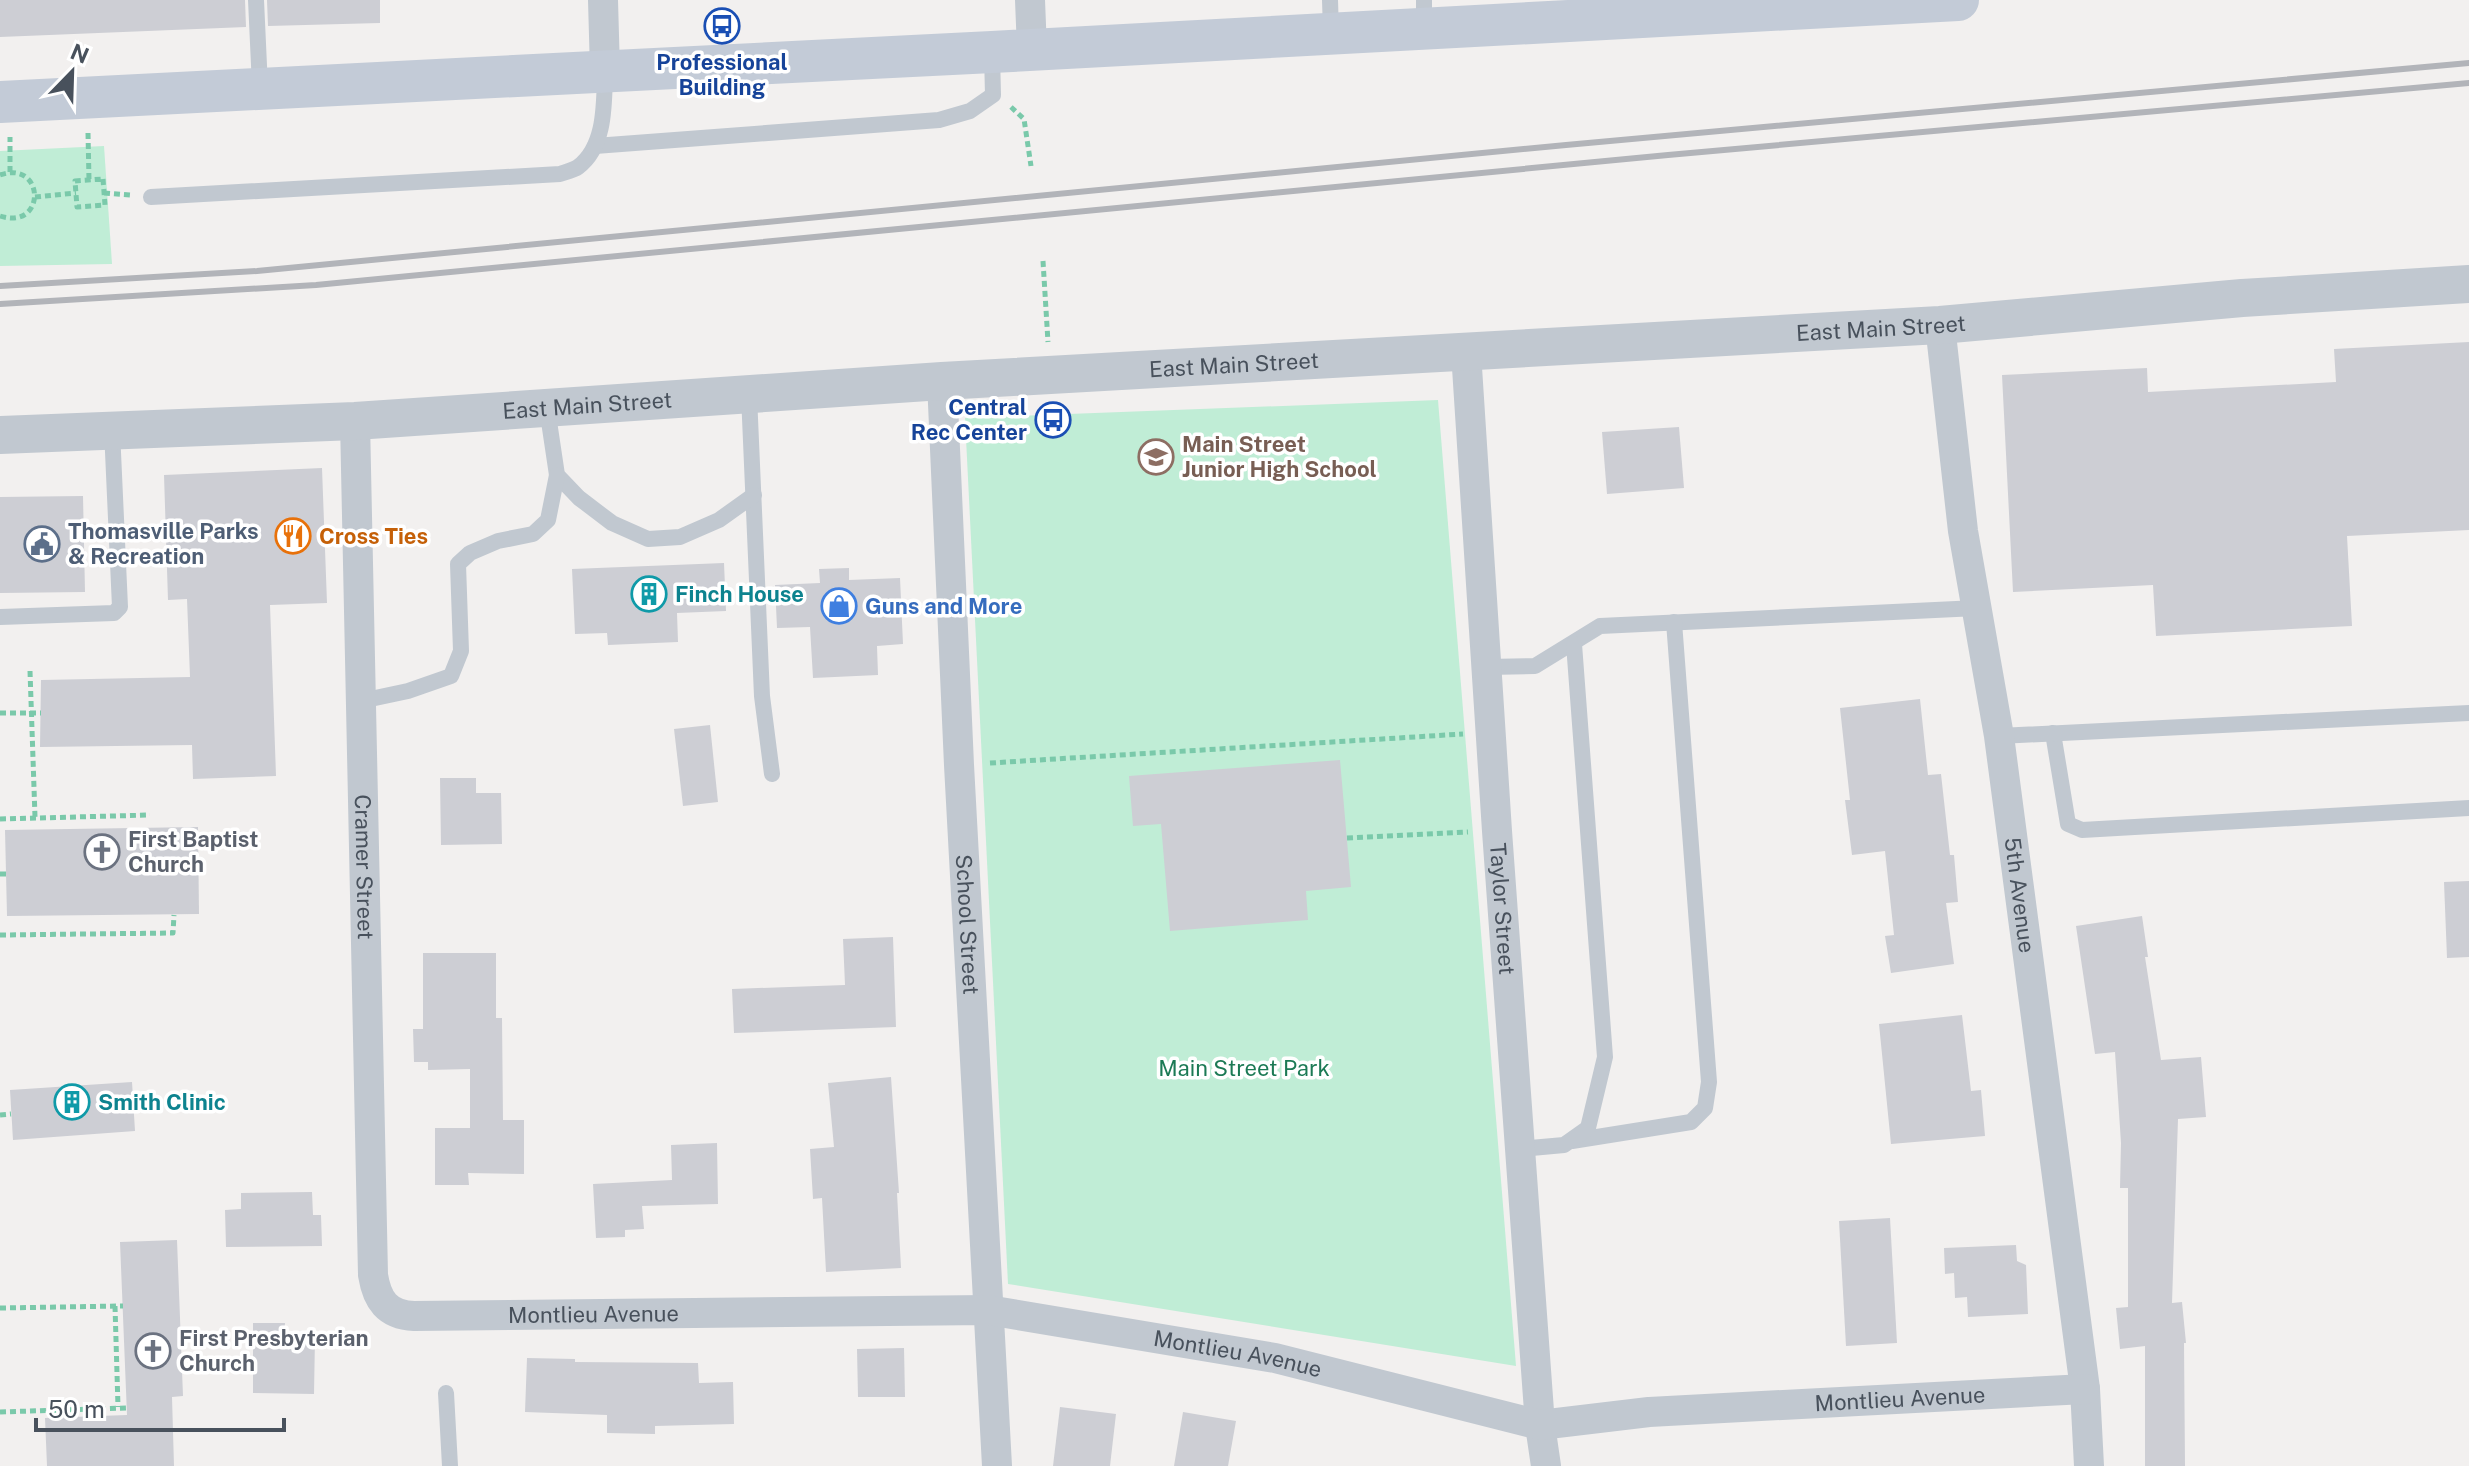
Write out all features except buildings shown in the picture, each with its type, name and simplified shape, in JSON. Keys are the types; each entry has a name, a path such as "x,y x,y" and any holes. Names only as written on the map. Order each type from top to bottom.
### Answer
{"main road":[{"path":"0,102 1012,51 1330,17 1958,0"}],"street":[{"path":"603,0 605,71"},
{"path":"1012,51 1030,0"},
{"name":"East Main Street","path":"0,435 355,421 942,381 1940,325 2242,298 2469,284"},
{"name":"5th Avenue","path":"1940,325 1963,531 1999,736 2085,1389 2089,1466"},
{"name":"Taylor Street","path":"1466,352 1497,831 1540,1425 1546,1466"},
{"name":"School Street","path":"942,381 959,765 997,1466"},
{"name":"Cramer Street","path":"355,421 373,1275 376,1294 387,1309"},
{"name":"Montlieu Avenue","path":"387,1309 401,1316 988,1310 1275,1358 1540,1425 1649,1412 2085,1389"}],"lane":[{"path":"256,0 260,88"},
{"path":"595,146 939,120 970,111 993,95 1012,51"},
{"path":"151,197 560,174 578,167 595,146 604,112 605,71"},
{"path":"749,395 762,696 772,774"},
{"path":"361,701 408,691 451,676 461,651 458,564 470,553 498,541 533,534 548,520 557,475 547,408"},
{"path":"0,617 114,613 120,607 112,430"},
{"path":"557,475 579,498 612,523 648,539 680,537 719,520 754,495"},
{"path":"1487,667 1535,666 1600,626 1977,608"},
{"path":"1572,1141 1691,1122 1705,1108 1709,1082 1674,622"},
{"path":"1520,1149 1564,1145 1588,1128 1605,1057 1574,644"},
{"path":"1999,736 2469,713"},
{"path":"2053,733 2068,824 2082,830 2469,808"},
{"path":"446,1393 450,1466"}],"path":[{"path":"993,95 1024,119 1031,166"},
{"path":"87,97 89,180"},
{"path":"0,175 10,172 24,175 33,186 35,197 25,215 17,219 0,216"},
{"path":"103,179 105,205 77,207 76,193 75,181 103,179"},
{"path":"35,197 76,193"},
{"path":"1043,261 1051,375"},
{"path":"30,671 35,817"},
{"path":"0,713 41,713"},
{"path":"959,765 1492,733"},
{"path":"0,819 150,815"},
{"path":"1347,838 1497,831"},
{"path":"0,935 173,933 174,915"},
{"path":"0,1115 11,1114"},
{"path":"115,1306 118,1407"},
{"path":"0,1308 123,1306"},
{"path":"0,1412 126,1408"}],"green space":[{"path":"104,146 112,264 0,266 0,151"},
{"name":"Main Street Park","path":"1438,400 1516,1366 1008,1284 965,418"}],"railway":[{"path":"0,286 257,271 1566,145 2469,63"},
{"path":"0,304 316,285 1668,155 2469,83"}],"place":[{"name":"Professional Building","path":"722,26"},
{"name":"Central Rec Center","path":"1053,420"},
{"name":"Main Street Junior High School","path":"1156,457"},
{"name":"Cross Ties","path":"293,536"},
{"name":"Thomasville Parks & Recreation","path":"42,544"},
{"name":"Finch House","path":"649,594"},
{"name":"Guns and More","path":"839,606"},
{"name":"First Baptist Church","path":"102,852"},
{"name":"Smith Clinic","path":"72,1102"},
{"name":"First Presbyterian Church","path":"153,1351"}]}
